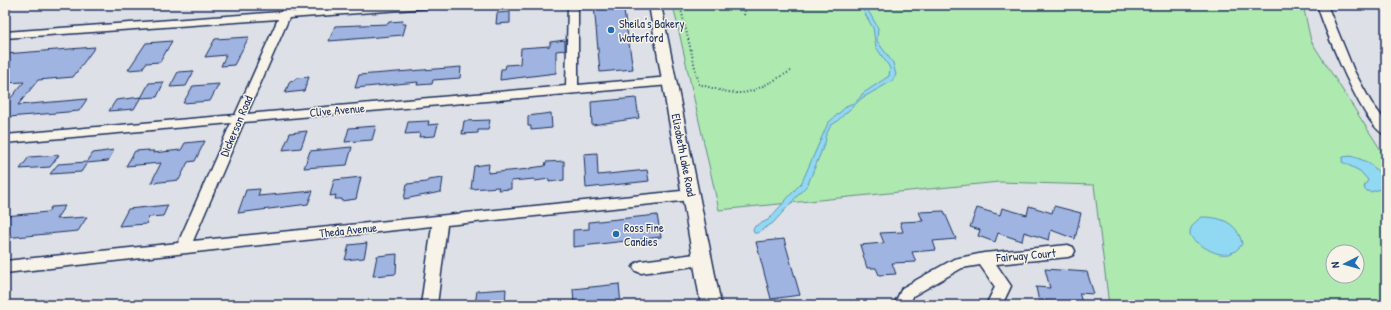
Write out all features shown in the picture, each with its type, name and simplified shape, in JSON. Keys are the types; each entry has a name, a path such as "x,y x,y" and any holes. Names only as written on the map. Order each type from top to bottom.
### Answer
{"main road":[{"name":"Elizabeth Lake Road","path":"655,5 711,305"}],"street":[{"path":"5,35 286,11 429,5"},
{"path":"572,89 573,5"},
{"path":"1322,5 1345,65 1376,119 1386,131"},
{"name":"Dickerson Road","path":"183,248 286,11"},
{"name":"Clive Avenue","path":"5,139 239,120 670,81"},
{"name":"Theda Avenue","path":"5,267 363,228 440,222 691,195"},
{"path":"428,305 440,222"},
{"name":"Fairway Court","path":"902,305 907,292 959,263 984,259 1068,252"},
{"path":"641,267 703,259"},
{"name":"Fairway Court","path":"984,259 1003,286 994,305"}],"path":[{"path":"680,5 699,84 729,93 742,94 754,91 791,71"},
{"path":"744,15 746,5"}],"green space":[{"path":"673,5 1303,5 1311,41 1386,158 1386,305 1109,305 1094,185 999,182 719,210"}],"water":[{"path":"860,5 865,5 878,28 877,41 893,63 896,75 892,81 862,98 831,125 825,137 826,140 808,184 773,223 757,233 754,233 753,230 755,226 768,220 802,182 828,123 848,105 857,101 862,94 889,76 890,68 876,47 873,28"},
{"path":"1351,156 1363,160 1374,167 1381,177 1381,189 1370,192 1365,190 1364,187 1368,180 1360,171 1342,162 1343,157"},
{"path":"1202,217 1216,218 1233,226 1240,237 1242,244 1233,252 1223,254 1212,251 1194,241 1190,231 1194,224"}],"building":[{"path":"594,5 623,5 633,69 600,72"},
{"path":"510,12 510,23 496,24 497,13"},
{"path":"403,21 402,24 406,24 403,35 329,41 335,26 388,24 389,22"},
{"path":"249,37 234,65 221,66 226,55 205,57 215,39"},
{"path":"565,40 565,50 556,51 556,73 500,80 501,69 505,69 506,65 520,64 521,48 550,46 550,42"},
{"path":"172,41 160,62 146,63 142,69 128,70 146,43"},
{"path":"95,47 73,77 38,80 18,105 87,99 79,111 9,117 5,122 5,105 24,82 5,83 5,54"},
{"path":"461,67 460,78 433,80 432,84 417,85 418,82 355,88 359,75"},
{"path":"194,71 186,86 170,87 178,72"},
{"path":"309,77 304,91 285,93 290,81 295,80 296,78"},
{"path":"164,82 157,97 141,98 149,83"},
{"path":"219,84 210,101 183,103 193,86"},
{"path":"141,97 134,109 109,111 116,100"},
{"path":"636,98 639,118 592,125 591,102"},
{"path":"551,113 552,128 531,130 531,126 528,126 528,116"},
{"path":"490,120 488,130 478,130 478,133 462,134 464,121"},
{"path":"429,121 428,125 438,124 435,136 419,137 420,133 405,134 408,122"},
{"path":"376,126 372,140 345,142 349,128"},
{"path":"307,131 301,148 283,150 290,133"},
{"path":"205,141 195,161 188,162 179,180 151,183 161,163 126,166 135,151 149,150 148,151 154,151 153,153 181,150 185,143"},
{"path":"352,147 347,165 304,168 310,151"},
{"path":"114,150 108,161 87,163 81,172 50,174 58,164 87,162 93,153"},
{"path":"597,153 598,175 647,170 649,181 586,188 584,154"},
{"path":"59,155 50,167 20,169 29,157"},
{"path":"564,161 564,180 549,182 549,179 535,181 535,179 511,181 511,189 498,190 499,187 471,189 474,166 489,164 488,173 530,169 545,166 546,162"},
{"path":"361,177 356,199 341,201 342,199 335,199 336,195 330,196 334,180"},
{"path":"443,178 441,192 404,199 407,184 427,182 428,180"},
{"path":"260,189 258,196 313,191 308,204 238,213 246,190"},
{"path":"168,205 163,216 149,217 146,224 119,226 128,209"},
{"path":"65,206 56,219 87,217 78,231 5,238 5,216 48,212 51,207"},
{"path":"1029,206 1052,213 1054,206 1081,213 1075,239 1051,230 1049,240 1024,232 1022,241 998,233 995,242 978,236 980,230 970,227 977,208 1000,215 1002,208 1027,215"},
{"path":"944,211 956,239 933,241 936,250 912,252 916,262 892,263 896,274 879,275 876,268 867,268 860,245 884,243 880,233 903,232 900,222 923,221 919,212"},
{"name":"Ross Fine Candies","path":"657,215 661,237 573,247 573,230 589,229 589,222"},
{"path":"784,239 800,295 771,299 756,242"},
{"path":"367,243 364,258 345,260 349,245"},
{"path":"397,254 396,274 373,276 377,256"},
{"path":"1045,269 1087,272 1094,294 1079,293 1083,305 1049,305 1048,302 1039,302 1036,287 1050,288"},
{"path":"619,284 621,305 574,305 573,289"},
{"path":"506,289 505,305 475,305 477,291"}],"place":[{"name":"Sheila's Bakery Waterford","path":"611,30"},
{"name":"Ross Fine Candies","path":"616,234"}]}
